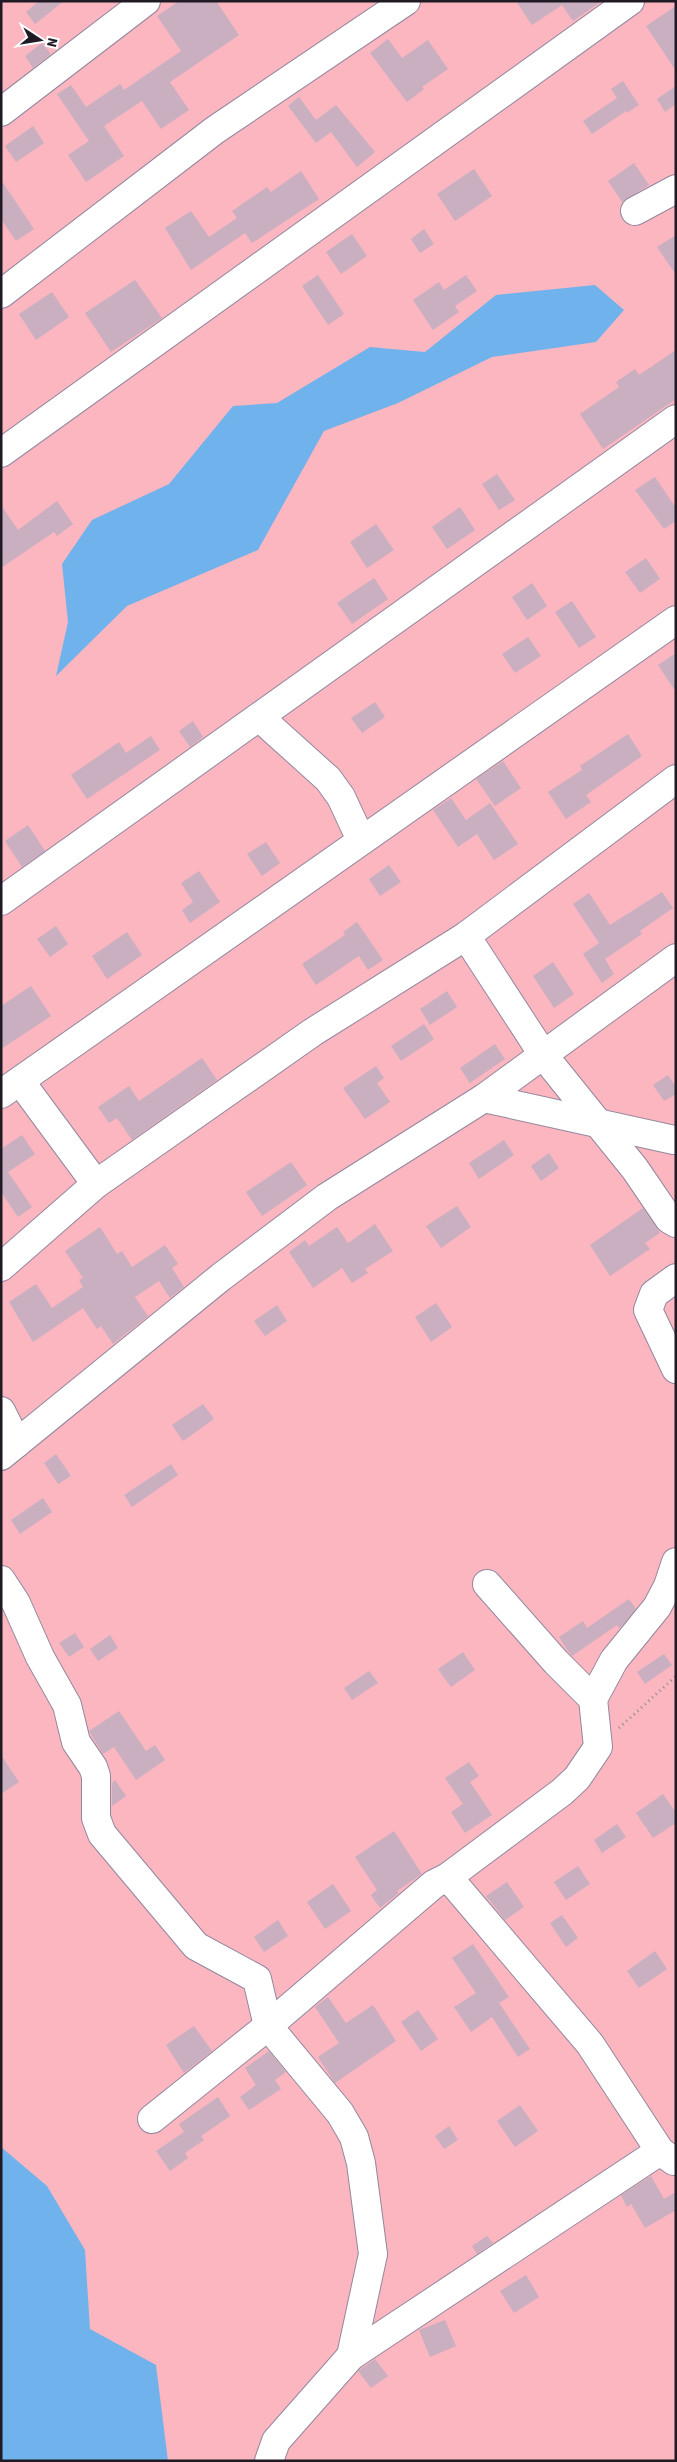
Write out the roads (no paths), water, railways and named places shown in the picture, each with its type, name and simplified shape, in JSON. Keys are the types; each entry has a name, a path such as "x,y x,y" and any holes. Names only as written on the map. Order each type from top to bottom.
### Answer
{"street":[{"path":"1,112 146,1"},
{"path":"1,294 215,130 406,1"},
{"path":"1,453 630,1"},
{"path":"635,211 676,190"},
{"path":"1,902 676,419"},
{"path":"96,1184 11,1088 676,620"},
{"path":"259,717 328,779 341,797 361,840"},
{"path":"1,1267 96,1184 313,1032 466,936 676,779"},
{"path":"466,936 544,1056 635,1169 669,1220 676,1223"},
{"path":"1,1411 9,1449 221,1277 328,1197 484,1098 676,958"},
{"path":"484,1098 675,1139"},
{"path":"635,1169 675,1139"},
{"path":"676,1278 654,1294 648,1310 676,1368"},
{"path":"152,2119 268,2026 434,1884 448,1877 562,1792 577,1778 598,1748 593,1699 614,1660 657,1607 668,1586 676,1562"},
{"path":"1,1580 16,1602 40,1658 67,1705 76,1742 93,1767 96,1776 96,1818 102,1834 196,1946 257,1979 268,2026 340,2113 354,2137 362,2163 373,2254 351,2356"},
{"path":"487,1584 556,1662 593,1699"},
{"path":"269,2461 276,2441 351,2356 668,2156 584,2036 448,1877"}],"water":[{"path":"595,285 624,310 596,342 492,357 398,403 324,431 258,550 127,606 56,676 68,622 62,564 92,520 169,484 233,406 277,403 370,347 425,352 496,295"},
{"path":"1,2147 47,2186 85,2250 90,2329 156,2365 168,2461 1,2461"}]}
